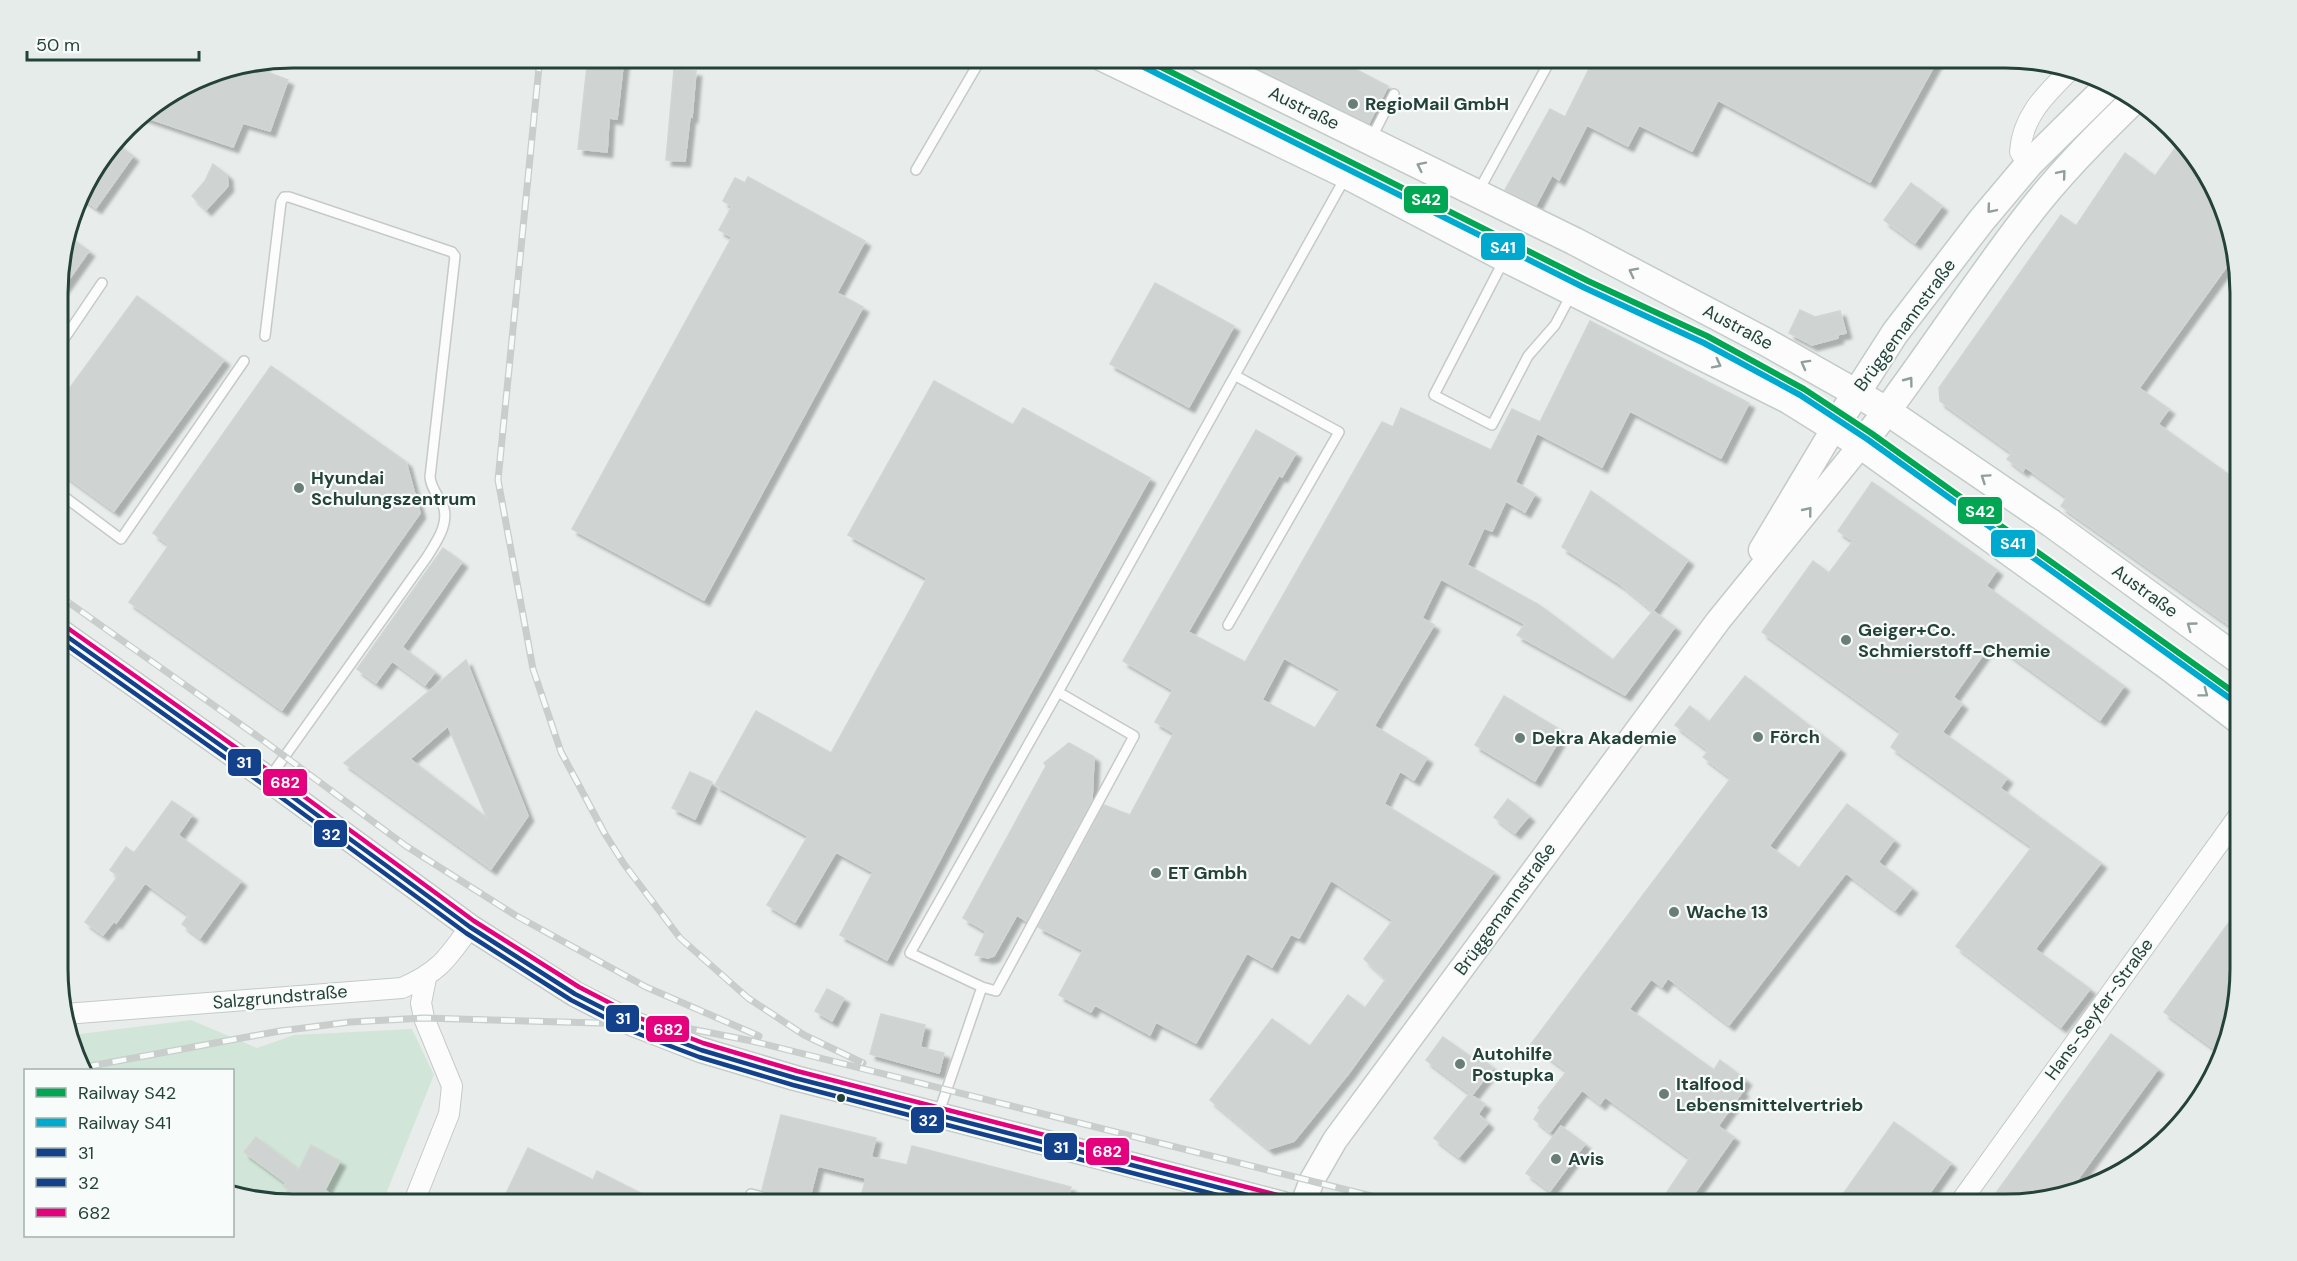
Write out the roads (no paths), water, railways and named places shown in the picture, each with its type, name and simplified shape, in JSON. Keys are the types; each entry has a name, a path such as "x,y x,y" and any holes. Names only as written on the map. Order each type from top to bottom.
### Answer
{"main road":[{"path":"1125,68 1347,176 1789,400 1861,445 2229,712"},
{"name":"Austraße","path":"1221,68 1658,284 1856,393 1887,411 2051,523 2229,653"},
{"name":"Brüggemannstraße","path":"1834,428 1895,333 2029,164 2103,91"},
{"name":"Brüggemannstraße","path":"1861,445 2024,219 2081,152 2128,105"}],"street":[{"path":"2029,164 2020,152 2021,139 2027,121 2041,99 2065,75"},
{"name":"Brüggemannstraße","path":"1718,621 1834,428"},
{"name":"Brüggemannstraße","path":"1307,1194 1312,1180 1335,1140 1718,621 1861,445"},
{"path":"68,637 268,779 470,927 575,994 634,1024 701,1050 784,1075 1245,1194"},
{"name":"Hans-Seyfer-Straße","path":"1966,1194 2229,829"},
{"name":"Salzgrundstraße","path":"72,1013 402,988 426,978 452,951 470,927"},
{"path":"417,1194 449,1114 452,1086 424,1018 421,1003 426,978"}],"lane":[{"path":"916,170 976,68"},
{"path":"1477,194 1546,68"},
{"path":"1370,141 1394,94"},
{"path":"1058,692 1134,736 996,992 910,952 1347,176"},
{"path":"265,336 281,202 284,197 452,252 455,256 430,477 433,490 443,506 444,518 441,534 268,779"},
{"path":"1505,258 1434,395 1492,425 1528,356 1555,325 1573,291"},
{"path":"68,333 102,283"},
{"path":"68,499 121,539 244,362"},
{"path":"1228,625 1339,432 1236,376"},
{"path":"938,1114 982,987"}],"railway":[{"path":"539,68 498,480 533,669 561,752 605,834 624,864 680,938 748,998 804,1035 863,1063"},
{"path":"68,602 264,741 406,846 515,915 646,987 759,1036"},
{"path":"90,1066 280,1031 350,1022 424,1018 634,1024 686,1028 752,1041 1363,1194"}],"rail line":[{"name":"S41","path":"1146,68 1585,288 1704,343 1800,395 1867,439 2229,698"},
{"name":"S42","path":"1163,68 1588,281 1707,336 1804,389 1871,433 2229,689"}],"place":[{"name":"RegioMail GmbH","path":"1353,104"},
{"name":"Hyundai Schulungszentrum","path":"299,488"},
{"name":"Geiger+Co. Schmierstoff-Chemie","path":"1846,640"},
{"name":"Förch","path":"1758,737"},
{"name":"Dekra Akademie","path":"1520,738"},
{"name":"ET Gmbh","path":"1156,873"},
{"name":"Wache 13","path":"1674,912"},
{"name":"Autohilfe Postupka","path":"1460,1064"},
{"name":"Italfood Lebensmittelvertrieb","path":"1664,1094"},
{"name":"Avis","path":"1556,1159"}]}
